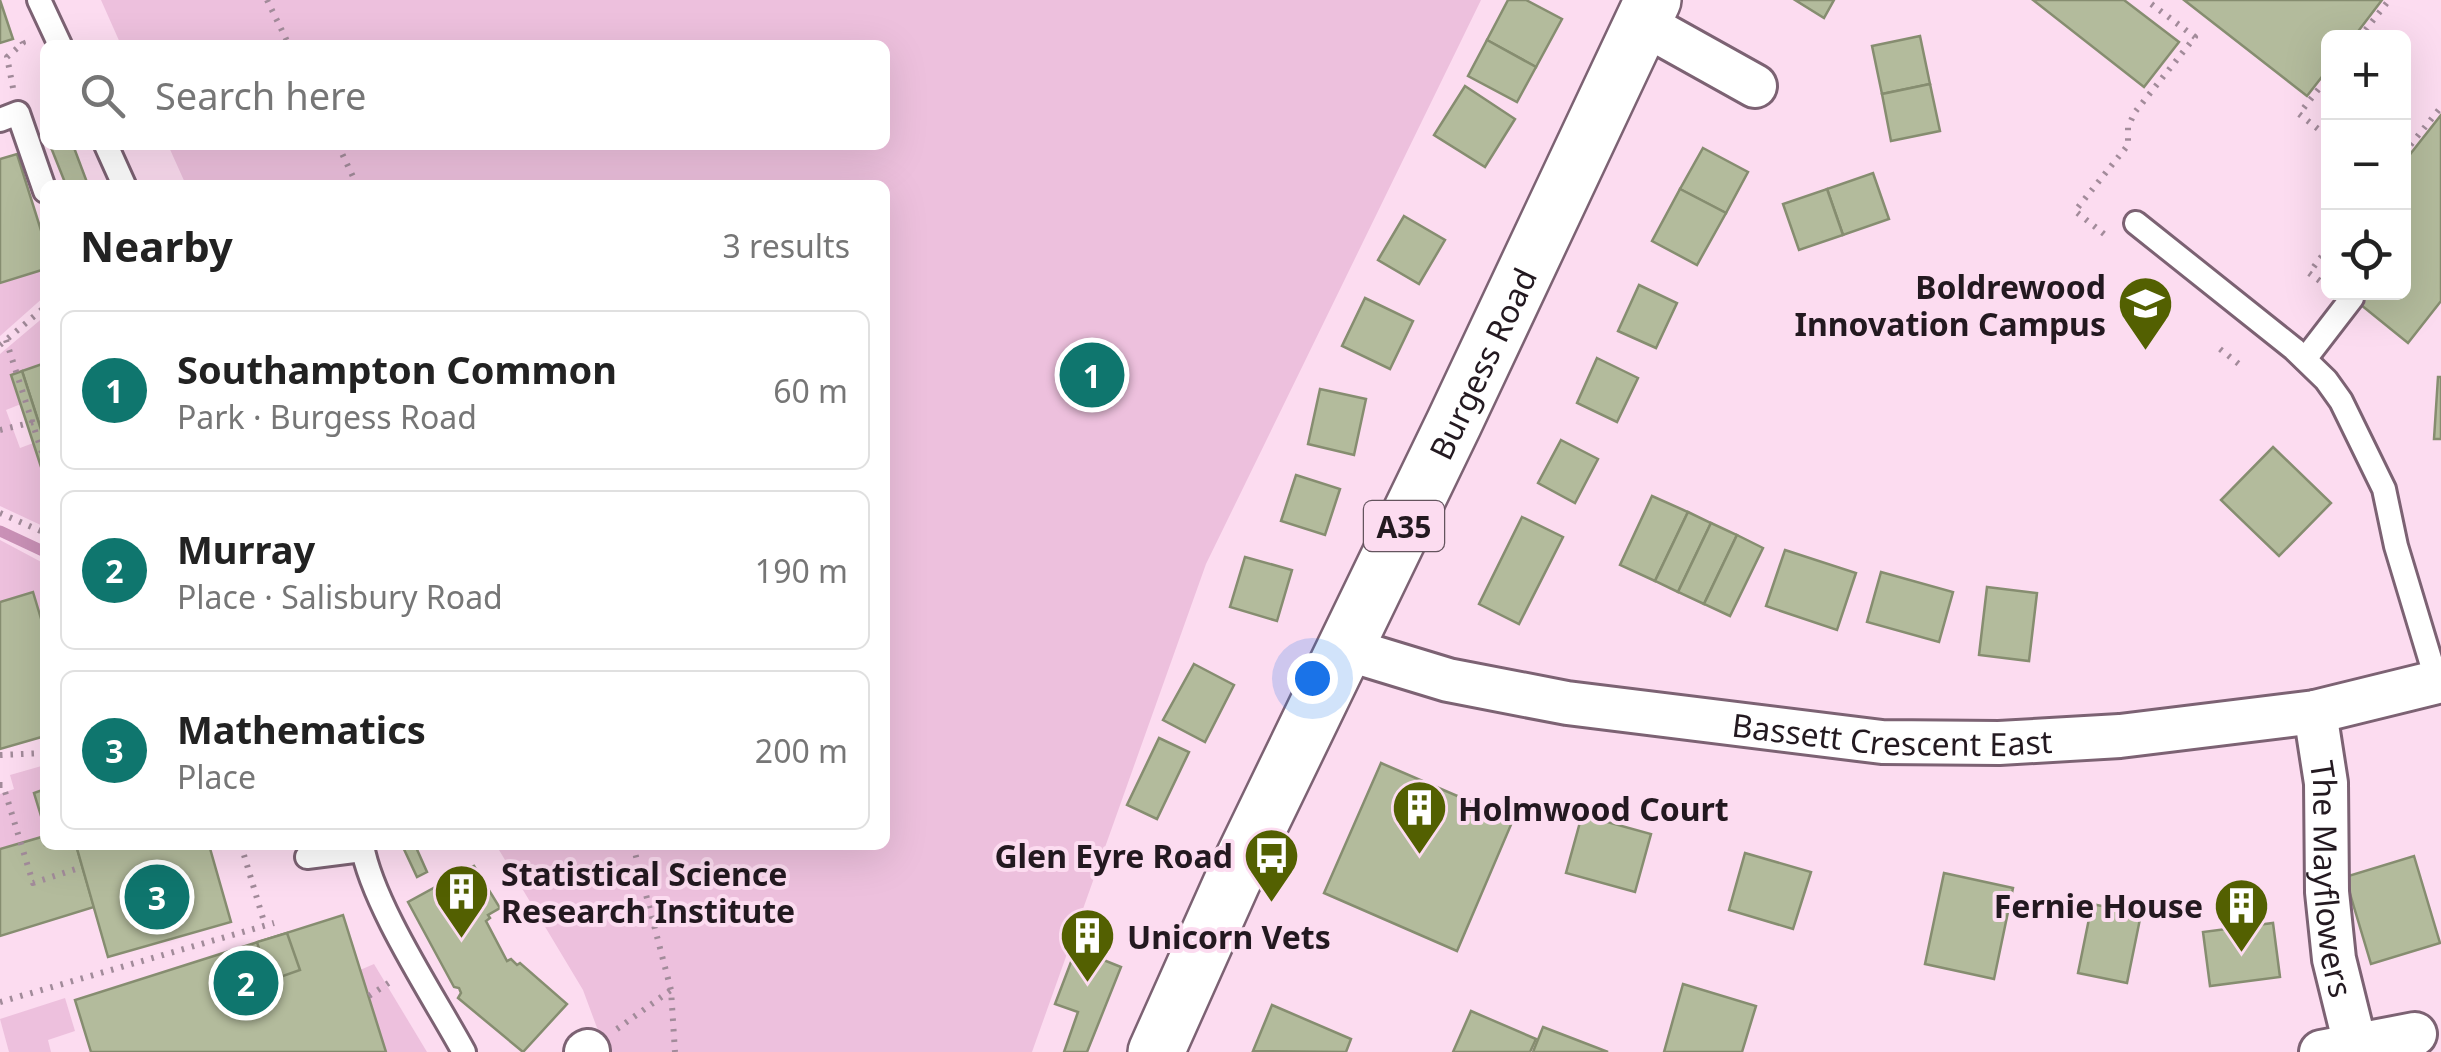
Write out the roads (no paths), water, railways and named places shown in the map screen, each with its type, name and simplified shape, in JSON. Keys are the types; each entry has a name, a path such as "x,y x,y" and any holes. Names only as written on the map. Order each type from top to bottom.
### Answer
{"main road":[{"name":"Burgess Road","path":"1156,1052 1232,882 1647,12"}],"street":[{"path":"1647,12 1755,86"},
{"name":"Bassett Crescent East","path":"1344,648 1448,680 1567,703 1882,742 1999,743 2120,736 2316,712 2439,681"},
{"name":"The Mayflowers","path":"2316,712 2326,783 2327,892 2338,1048 2415,1034"}],"lane":[{"path":"40,0 58,40"},
{"path":"9,116 40,181"},
{"path":"108,150 122,180"},
{"path":"2136,223 2305,358 2342,401 2373,462 2391,513 2396,546 2439,681"},
{"path":"2305,358 2350,300"},
{"path":"307,857 346,850"},
{"path":"363,850 389,915 464,1052"}],"waterway":[{"path":"0,531 40,550"}],"place":[{"name":"Boldrewood Innovation Campus","path":"2145,353"},
{"name":"Southampton Common","path":"1092,375"},
{"name":"Holmwood Court","path":"1419,857"},
{"name":"Mathematics","path":"157,897"},
{"name":"Glen Eyre Road","path":"1272,904"},
{"name":"Statistical Science Research Institute","path":"462,940"},
{"name":"Fernie House","path":"2242,954"},
{"name":"Murray","path":"246,983"},
{"name":"Unicorn Vets","path":"1088,985"}]}
